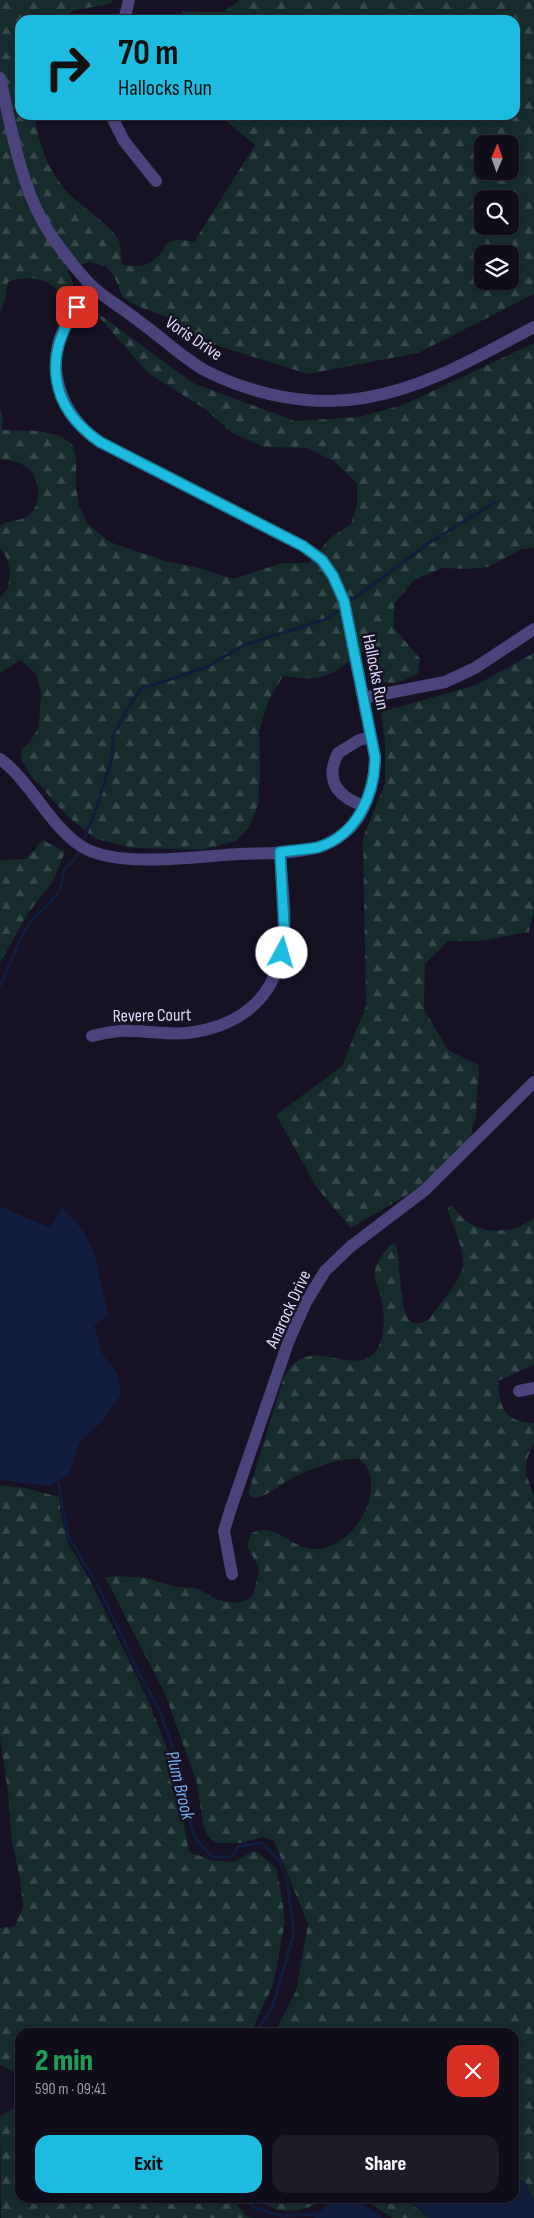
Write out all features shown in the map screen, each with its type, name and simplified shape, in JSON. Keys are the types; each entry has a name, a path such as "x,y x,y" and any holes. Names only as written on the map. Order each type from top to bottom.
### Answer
{"street":[{"path":"125,15 129,0"},
{"name":"Voris Drive","path":"0,78 20,163 30,195 43,222 56,242 93,287 205,370 261,392 292,398 333,401 362,398 418,384 452,370 534,327"},
{"path":"114,120 124,142 156,181"},
{"name":"Hallocks Run","path":"0,758 26,784 46,811 75,840 94,852 130,859 280,852 318,847 334,840 352,826 364,806 373,781 375,769 371,737 344,601 333,576 322,560 303,546 100,442 81,427 67,409 59,388 56,369 57,348 66,323 93,287"},
{"path":"363,698 445,682 475,668 534,629"},
{"path":"364,806 351,802 340,794 336,789 332,771 335,759 344,748 371,737"},
{"name":"Revere Court","path":"92,1036 118,1031 172,1034 208,1030 244,1014 258,1001 269,988 276,975 283,943 284,926 280,852"},
{"name":"Anarock Drive","path":"232,1574 224,1530 290,1340 306,1302 325,1271 350,1247 425,1190 534,1082"},
{"path":"519,1391 534,1388"}],"green space":[{"path":"0,0 114,0 110,4 74,10 67,15 15,15 15,120 35,120 43,151 54,174 78,202 115,235 120,245 123,265 133,266 148,264 172,241 194,242 255,145 225,120 520,120 520,15 182,15 182,11 224,12 239,0 534,0 534,294 418,353 308,374 196,339 174,320 135,305 123,297 114,276 105,266 88,262 67,270 73,285 73,292 69,299 60,296 45,281 30,278 8,282 5,301 0,312"},
{"path":"92,309 193,383 295,421 359,417 403,405 534,343 534,548 522,549 488,567 470,569 442,568 414,580 394,604 394,628 420,659 418,673 401,681 390,683 371,679 366,664 365,650 328,675 309,678 283,676 268,702 259,732 260,769 258,805 249,827 236,841 202,850 133,848 96,839 67,816 30,774 21,759 22,749 30,742 39,726 41,692 36,674 21,660 0,673 0,597 8,588 10,571 6,556 0,549 0,526 6,522 23,519 31,513 37,504 38,489 33,475 24,465 0,459 0,408 3,418 2,430 40,431 60,436 72,444 76,458 76,487 79,506 88,524 110,542 165,561 200,568 233,579 282,563 309,563 330,538 351,524 357,505 357,483 335,462 307,448 264,447 232,433 205,409 148,373"},
{"path":"534,653 534,909 529,932 480,941 448,941 425,964 424,1009 448,1050 479,1065 476,1117 468,1141 417,1189 351,1228 317,1188 276,1115 342,1066 366,1006 363,838 385,783 385,742 381,712 476,685"},
{"path":"43,840 65,852 52,883 28,913 0,963 0,860 26,859"},
{"path":"452,1205 465,1220 473,1225 482,1229 500,1231 518,1227 534,1218 534,1365 498,1381 500,1399 506,1412 516,1420 534,1423 534,1443 526,1461 526,1474 534,1496 534,2202 525,2182 519,2179 519,2028 277,2028 296,1991 308,1924 274,1841 263,1837 241,1843 216,1843 207,1835 203,1824 197,1783 165,1694 105,1577 146,1578 177,1587 196,1588 218,1600 237,1603 249,1599 253,1595 259,1572 258,1566 247,1546 251,1534 266,1530 300,1546 319,1549 330,1546 351,1532 365,1511 371,1489 369,1472 359,1459 342,1460 310,1470 262,1496 253,1498 248,1494 284,1376 295,1362 307,1357 317,1356 357,1361 366,1359 378,1348 383,1334 384,1319 375,1271 379,1260 390,1245 396,1244 403,1305 410,1321 419,1323 430,1318 459,1278 462,1271 463,1258 447,1209"},
{"path":"0,1485 26,1488 59,1497 61,1515 69,1545 90,1580 149,1702 174,1767 189,1852 211,1860 233,1862 254,1851 276,1868 285,1922 273,1985 253,2028 15,2028 15,2072 0,2065 0,1928 15,1926 23,1907 20,1878 12,1843 8,1792 0,1738"},
{"path":"15,2108 15,2203 236,2203 247,2217 255,2218 1,2218 0,2116"},
{"path":"265,2203 319,2203 292,2211 274,2208"},
{"path":"370,2203 411,2203 429,2218 392,2218"}],"water":[{"path":"0,1206 50,1228 62,1208 83,1230 95,1255 108,1315 94,1326 102,1353 116,1372 122,1393 103,1421 80,1441 69,1475 49,1486 0,1480"},
{"path":"519,2180 524,2182 534,2202 534,2218 429,2218 411,2203 519,2203"},
{"path":"330,2203 361,2203 383,2218 313,2218"}],"waterway":[{"path":"352,600 432,541 496,502"},
{"path":"84,838 96,810 112,758 113,735 141,689 207,667 244,645 327,619 338,611"},
{"path":"0,986 26,929 55,897 62,882 63,871 76,858 78,853"},
{"name":"Plum Brook","path":"58,1481 68,1536 98,1586 138,1671 161,1714 182,1774 186,1811 195,1838 212,1857 231,1857 239,1846 262,1843 279,1860 287,1880 294,1933 272,2008 259,2028"},
{"path":"250,2203 253,2207 282,2216 318,2214"}],"route":[{"path":"77,307 66,323 61,335 57,348 56,369 59,388 67,409 81,427 100,442 303,546 322,560 333,576 344,601 375,757 373,781 364,806 352,826 343,834 318,847 280,852 284,926 282,953"}]}
